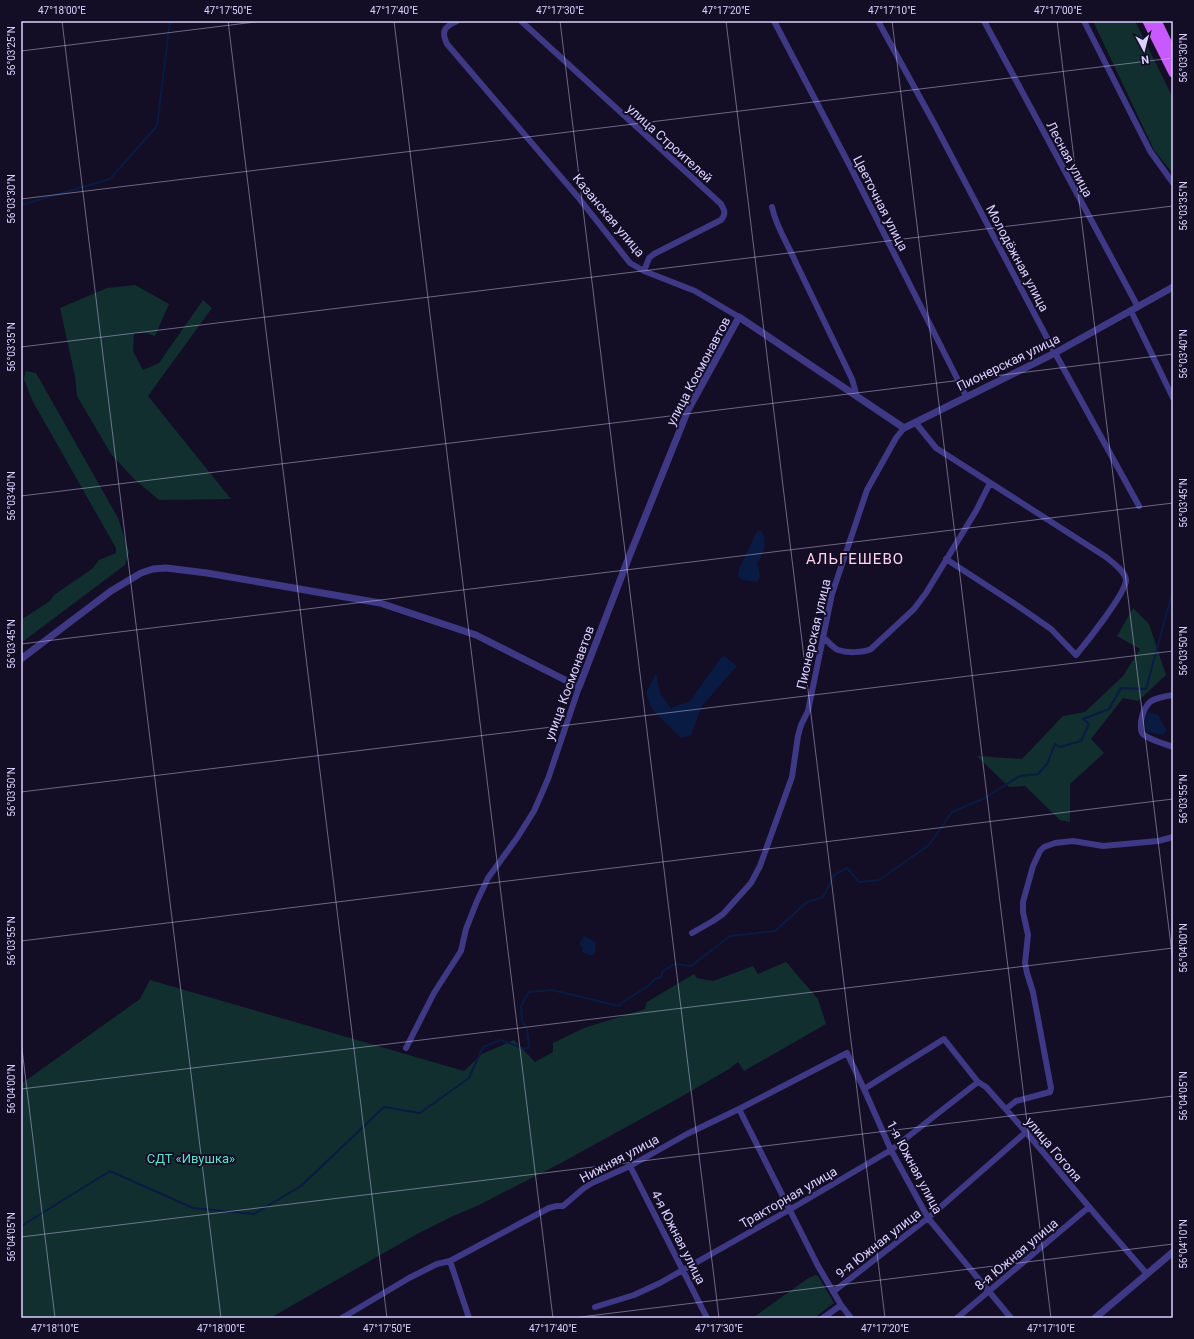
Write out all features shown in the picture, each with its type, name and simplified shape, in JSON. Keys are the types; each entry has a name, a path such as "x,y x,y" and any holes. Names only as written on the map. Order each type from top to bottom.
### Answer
{"main road":[{"path":"1147,21 1173,73"},
{"path":"1157,21 1173,54"}],"street":[{"name":"Казанская улица","path":"456,21 444,29 447,44 578,197 630,263 644,271 695,291 739,317 904,428"},
{"name":"улица Строителей","path":"521,21 721,204 725,211 721,220 654,254 649,258 644,271"},
{"name":"Цветочная улица","path":"774,21 966,396"},
{"name":"Молодёжная улица","path":"878,21 1138,506"},
{"name":"Лесная улица","path":"984,21 1138,307"},
{"path":"1084,21 1150,151 1173,183"},
{"path":"772,207 780,231 848,372 857,397"},
{"name":"Пионерская улица","path":"692,934 723,914 751,883 760,866 792,776 798,736 801,724 808,711 832,594 867,490 896,438 904,428 915,422 1055,353 1173,287"},
{"path":"1131,311 1173,398"},
{"name":"улица Космонавтов","path":"406,1048 434,993 461,951 466,929 488,878 517,838 534,811 548,779 579,687 688,410 739,317"},
{"path":"915,422 936,448 1115,564 1125,577 1125,586 1114,605 1076,655 1050,629 946,559"},
{"path":"823,637 839,650 854,652 868,651 871,649 914,609 926,593 976,511 990,483"},
{"path":"21,659 111,591 141,573 153,569 166,568 207,573 380,603 476,635 579,687"},
{"path":"1173,695 1159,697 1146,704 1140,728 1146,737 1173,747"},
{"path":"1006,1109 1016,1101 1050,1092 1051,1088 1033,992 1025,962 1028,936 1022,907 1033,866 1040,851 1044,847 1063,842 1079,841 1103,846 1158,841 1173,837"},
{"name":"улица Гоголя","path":"864,1089 944,1039 978,1082 986,1087 1006,1109 1147,1274"},
{"name":"1-я Южная улица","path":"847,1053 891,1150 928,1218 1011,1318"},
{"name":"Нижняя улица","path":"342,1318 410,1278 437,1264 450,1261 549,1208 563,1206 588,1185 630,1166 687,1134 847,1053"},
{"name":"Тракторная улица","path":"595,1307 634,1295 660,1283 789,1210 891,1150 978,1082"},
{"path":"739,1109 818,1266 841,1305 851,1318"},
{"name":"9-я Южная улица","path":"833,1292 928,1218 1026,1132"},
{"name":"4-я Южная улица","path":"630,1166 707,1318"},
{"name":"8-я Южная улица","path":"957,1318 1089,1207"},
{"path":"1095,1318 1173,1252"},
{"path":"450,1261 469,1318"},
{"path":"823,1318 841,1305"},
{"path":"352,1312 356,1318"}],"green space":[{"path":"1093,21 1135,21 1173,98 1173,174 1154,150"},
{"path":"135,285 169,304 155,336 146,333 134,333 133,351 143,370 159,363 203,300 212,308 148,396 231,499 159,500 134,479 111,454 77,396 75,376 60,308 107,288"},
{"path":"26,371 36,373 118,518 129,552 125,565 21,643 21,620 50,601 54,595 92,569 99,560 116,553 116,548 32,400 24,379"},
{"path":"1133,608 1149,624 1166,675 1138,701 1123,698 1091,739 1104,753 1070,784 1070,822 1060,820 1025,786 1009,787 977,756 1022,759 1063,716 1085,712 1123,676 1140,649 1117,636"},
{"name":"СДТ «Ивушка»","path":"786,962 818,999 826,1024 744,1071 738,1062 729,1069 679,1098 561,1163 479,1205 417,1234 270,1318 21,1318 21,1084 140,999 150,980 464,1071 482,1054 514,1040 535,1062 553,1052 553,1043 584,1028 645,1009 647,1002 694,974 697,978 713,981 753,966 758,974"},
{"path":"815,1275 818,1276 834,1303 814,1318 754,1317 807,1279"}],"water":[{"path":"757,531 761,531 765,539 763,552 757,563 760,576 758,582 742,580 738,576 739,569"},
{"path":"723,655 737,666 702,706 691,735 681,738 652,709 646,693 656,673 660,693 671,708 690,701"},
{"path":"1148,712 1158,715 1167,731 1163,735 1147,732 1144,724"},
{"path":"584,936 596,942 595,952 592,956 582,952 583,948 579,941 582,940"}],"waterway":[{"path":"21,205 110,179 157,126 170,21"},
{"path":"21,1226 110,1171 193,1208 254,1214 301,1186 384,1107 420,1113 469,1078 483,1047 501,1040 525,1049 529,1047 527,1029 522,1021 521,1006 529,992 552,990 619,1006 648,986 655,979 661,977 663,971 675,964 691,966 730,936 775,931 807,902 823,897 834,875 847,868 859,882 879,880 929,845 952,812 983,799 1020,776 1038,774 1047,764 1055,744 1060,747 1081,741 1089,724 1083,719 1109,709 1121,688 1146,689 1173,590"}],"district":[{"name":"АЛЬГЕШЕВО","path":"855,559"}]}
